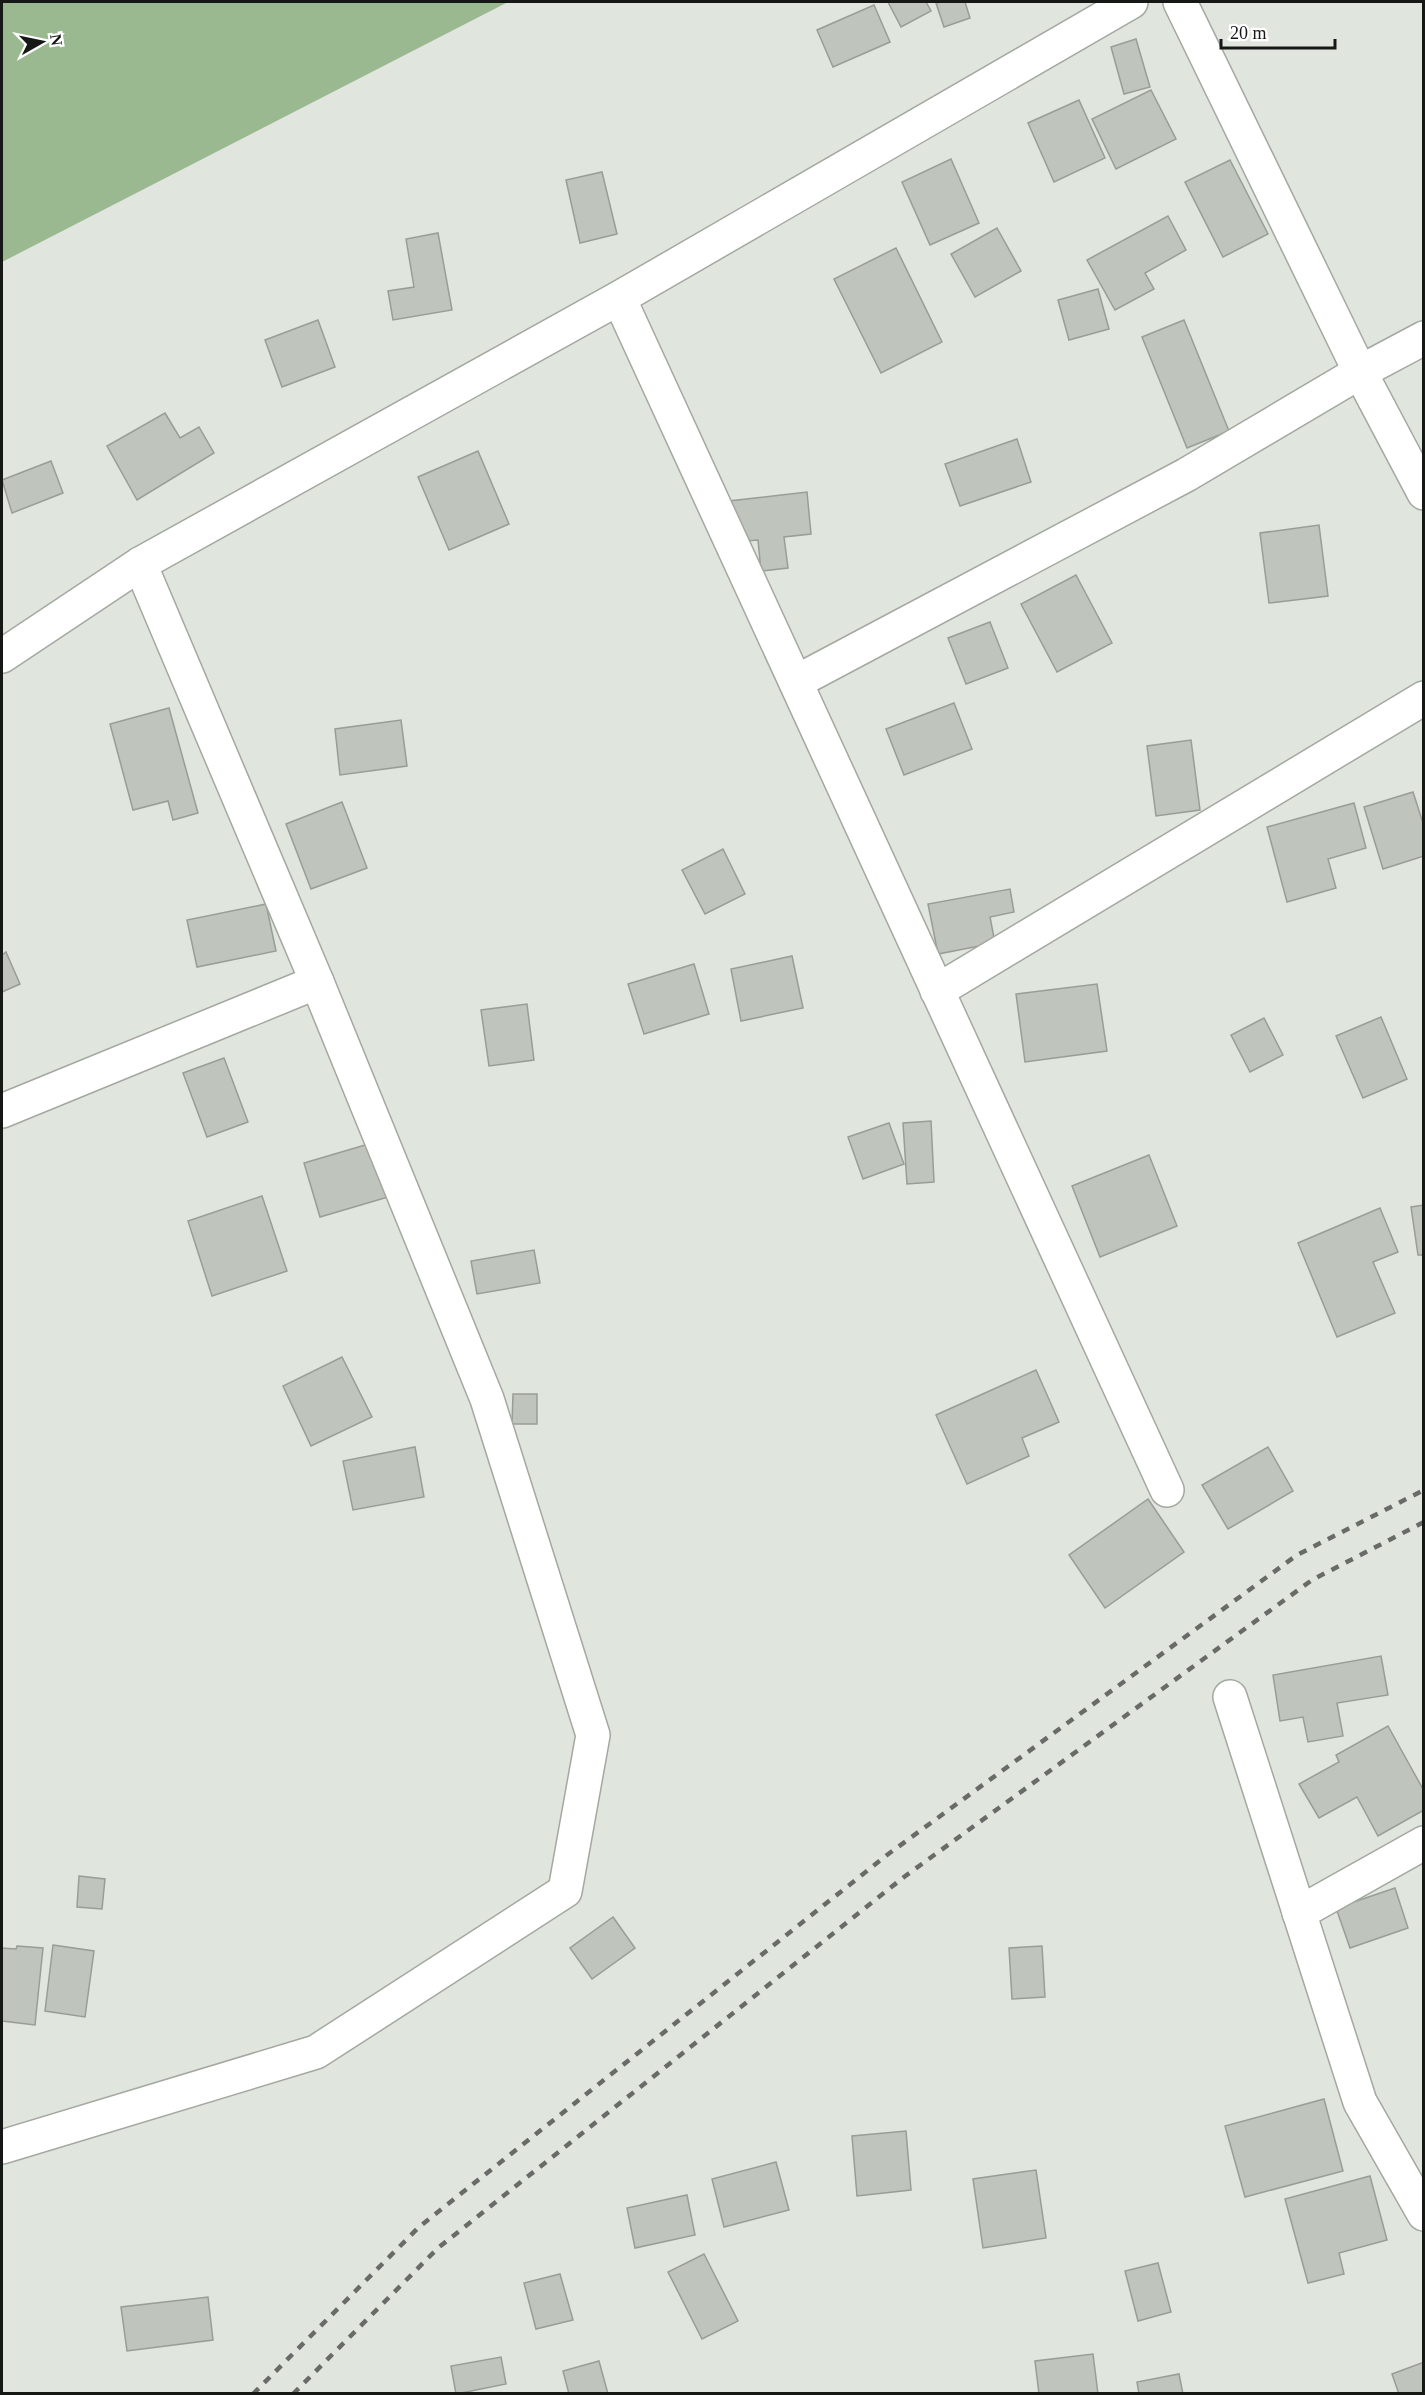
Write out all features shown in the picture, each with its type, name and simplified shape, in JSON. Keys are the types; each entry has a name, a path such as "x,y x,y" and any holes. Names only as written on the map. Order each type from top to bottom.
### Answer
{"street":[{"path":"2,656 140,564 619,298 1131,2"},
{"path":"1180,2 1360,372 1424,493"},
{"path":"619,298 1167,1490"},
{"path":"796,682 1186,475 1360,372 1424,338"},
{"path":"2,2147 316,2052 565,1891 593,1736 487,1399 317,982 140,564"},
{"path":"937,991 1424,698"},
{"path":"2,1111 317,982"},
{"path":"1230,1697 1360,2102 1424,2214"},
{"path":"1299,1913 1424,1843"}],"shaded area":[{"path":"2,2 508,2 2,262"}],"building":[{"path":"888,2 926,2 931,11 901,27"},
{"path":"965,2 970,18 944,27 936,3"},
{"path":"874,5 890,42 833,67 817,30"},
{"path":"1136,39 1150,87 1124,94 1111,47"},
{"path":"1151,90 1176,139 1116,169 1092,119"},
{"path":"1079,100 1105,158 1054,182 1028,123"},
{"path":"951,159 979,223 930,245 902,182"},
{"path":"1230,160 1268,234 1223,257 1185,182"},
{"path":"602,172 617,234 580,243 566,180"},
{"path":"1168,216 1186,250 1145,273 1154,289 1115,310 1087,260"},
{"path":"997,228 1021,271 975,297 951,254"},
{"path":"438,233 452,310 393,320 388,291 414,287 406,239"},
{"path":"896,248 942,342 881,373 834,279"},
{"path":"1098,289 1109,329 1069,340 1058,300"},
{"path":"318,320 335,367 282,387 265,340"},
{"path":"1184,320 1229,431 1187,448 1142,337"},
{"path":"165,413 180,438 199,427 214,453 137,500 107,446"},
{"path":"1017,439 1031,482 960,506 945,464"},
{"path":"478,451 509,524 449,550 418,477"},
{"path":"51,461 63,493 12,513 2,480"},
{"path":"807,492 811,534 784,537 788,568 761,571 758,540 733,542 729,501"},
{"path":"1319,525 1328,596 1269,603 1260,533"},
{"path":"1076,575 1112,643 1057,672 1021,604"},
{"path":"990,622 1008,668 966,684 948,638"},
{"path":"954,703 972,749 904,775 886,729"},
{"path":"169,708 198,813 173,820 168,801 133,810 110,724"},
{"path":"401,720 407,766 340,775 335,729"},
{"path":"1191,740 1200,810 1156,816 1147,746"},
{"path":"1413,792 1424,826 1424,856 1383,869 1364,807"},
{"path":"342,802 367,868 311,889 286,824"},
{"path":"1354,803 1366,848 1328,859 1336,888 1287,902 1267,827"},
{"path":"723,849 745,894 705,914 682,870"},
{"path":"1010,889 1014,912 990,917 995,943 938,954 928,904"},
{"path":"266,904 276,951 197,967 187,920"},
{"path":"6,952 20,984 2,992 2,955"},
{"path":"792,956 803,1008 741,1021 731,969"},
{"path":"694,964 709,1014 644,1034 628,984"},
{"path":"1097,984 1107,1051 1025,1062 1016,994"},
{"path":"527,1004 534,1060 489,1066 481,1010"},
{"path":"1381,1017 1407,1079 1363,1098 1336,1036"},
{"path":"1264,1018 1283,1055 1250,1072 1231,1035"},
{"path":"224,1058 248,1122 207,1137 183,1073"},
{"path":"931,1121 934,1182 907,1184 903,1123"},
{"path":"889,1123 904,1164 863,1179 848,1137"},
{"path":"372,1143 388,1197 320,1217 304,1163"},
{"path":"1149,1155 1177,1226 1100,1257 1072,1186"},
{"path":"262,1196 287,1271 212,1296 188,1221"},
{"path":"1424,1205 1424,1255 1418,1255 1411,1207"},
{"path":"1380,1208 1398,1252 1373,1262 1395,1313 1337,1337 1298,1243"},
{"path":"534,1250 540,1283 477,1294 471,1261"},
{"path":"342,1357 372,1417 311,1446 283,1386"},
{"path":"1036,1370 1059,1422 1022,1438 1029,1456 967,1484 936,1415"},
{"path":"513,1394 537,1394 537,1424 512,1424"},
{"path":"415,1447 424,1497 353,1510 343,1461"},
{"path":"1268,1447 1293,1491 1228,1529 1202,1485"},
{"path":"1148,1499 1184,1552 1105,1608 1069,1555"},
{"path":"1381,1656 1388,1695 1337,1703 1343,1736 1308,1742 1303,1717 1280,1721 1273,1675"},
{"path":"1388,1726 1424,1791 1424,1810 1378,1836 1357,1797 1319,1818 1299,1784 1339,1762 1336,1755"},
{"path":"79,1876 105,1879 102,1909 77,1907"},
{"path":"1395,1888 1408,1928 1350,1948 1336,1908"},
{"path":"613,1917 635,1948 592,1979 570,1948"},
{"path":"53,1945 94,1951 85,2017 45,2011"},
{"path":"17,1946 43,1948 35,2025 2,2021 2,1948 16,1949"},
{"path":"1042,1946 1045,1997 1012,1999 1009,1948"},
{"path":"1324,2099 1343,2171 1245,2197 1225,2126"},
{"path":"906,2131 911,2190 857,2196 852,2136"},
{"path":"776,2162 789,2210 724,2227 712,2179"},
{"path":"1036,2170 1046,2238 983,2248 973,2179"},
{"path":"1370,2176 1387,2240 1339,2253 1344,2274 1308,2283 1285,2199"},
{"path":"687,2195 695,2235 635,2248 627,2208"},
{"path":"704,2254 738,2321 702,2339 668,2272"},
{"path":"1158,2263 1171,2312 1138,2321 1125,2271"},
{"path":"560,2274 573,2320 536,2329 524,2283"},
{"path":"208,2297 213,2340 127,2351 121,2307"},
{"path":"1093,2354 1098,2394 1039,2394 1035,2361"},
{"path":"501,2357 506,2384 456,2394 451,2366"},
{"path":"599,2361 608,2394 569,2394 563,2371"},
{"path":"1424,2362 1424,2394 1399,2394 1392,2374"},
{"path":"1179,2374 1183,2394 1139,2394 1137,2382"}],"railway":[{"path":"253,2394 419,2227 887,1855 1297,1555 1424,1490"},
{"path":"293,2394 438,2248 904,1877 1312,1580 1424,1522"}]}
